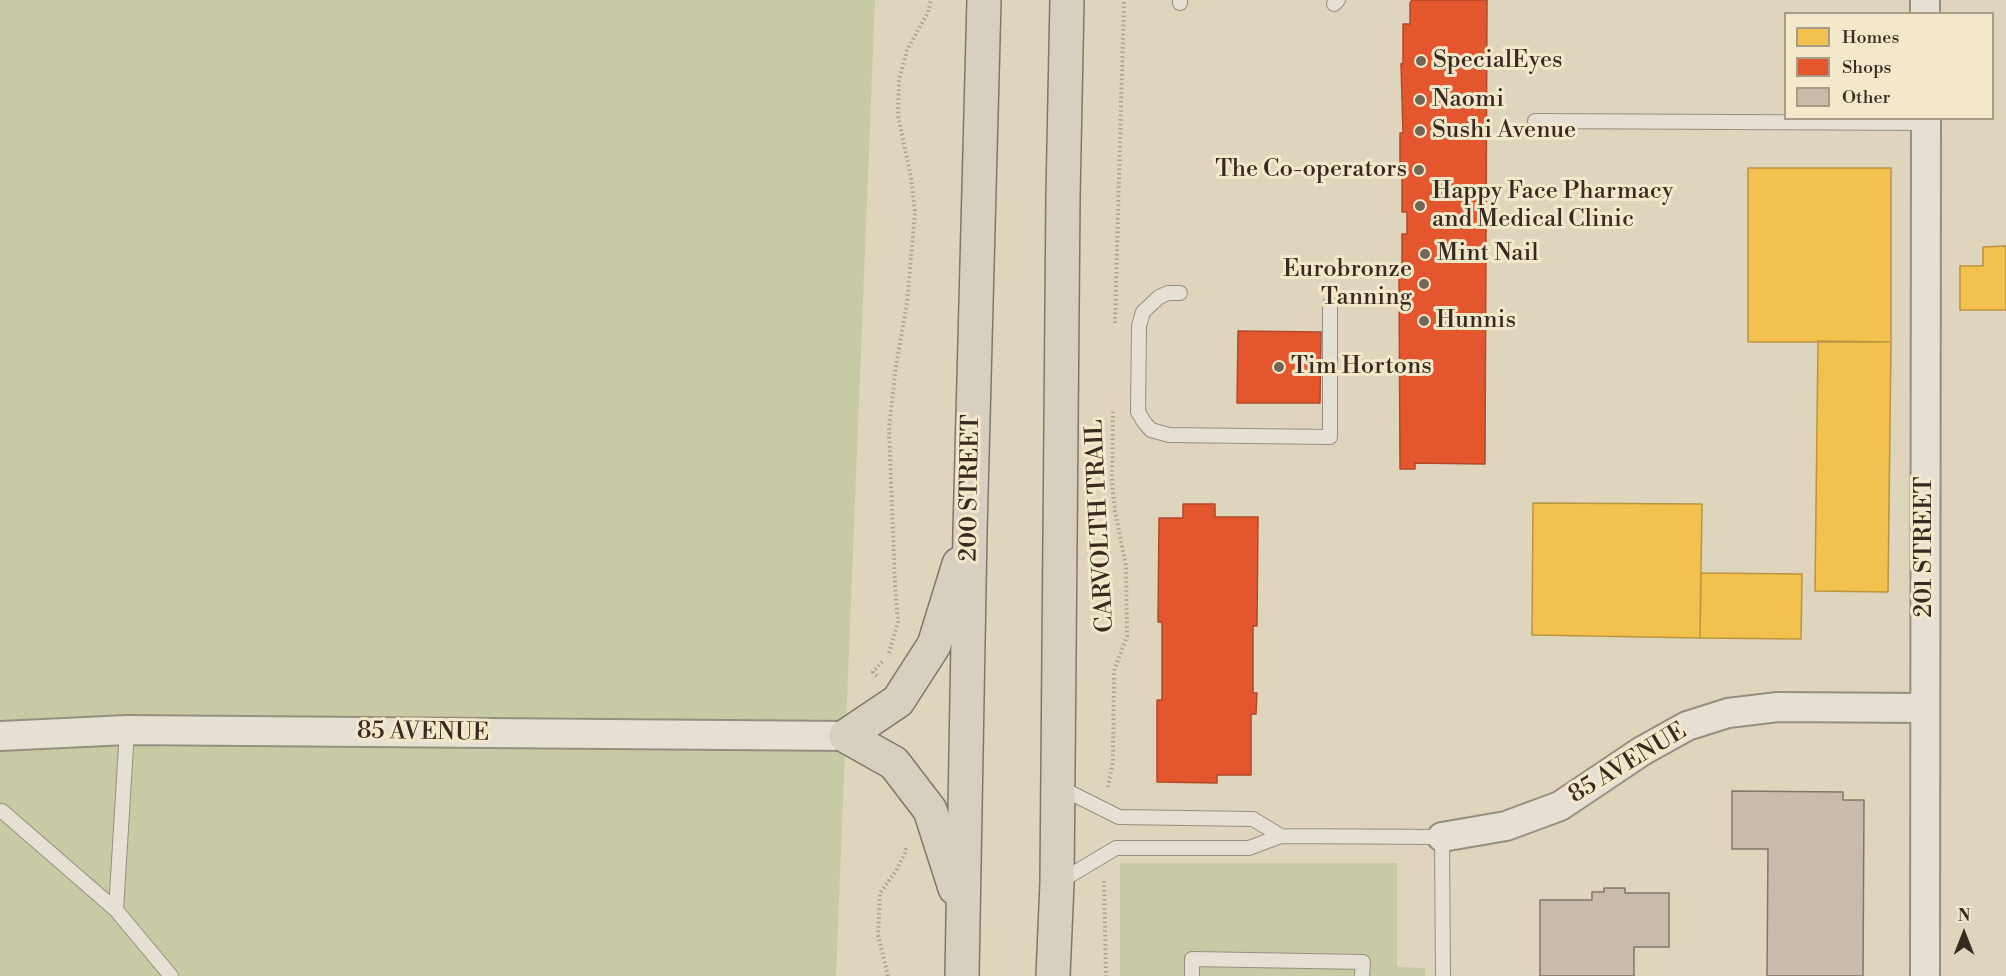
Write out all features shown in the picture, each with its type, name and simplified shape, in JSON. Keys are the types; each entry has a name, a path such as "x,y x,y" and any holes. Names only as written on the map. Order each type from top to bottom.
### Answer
{"main road":[{"name":"200 STREET","path":"962,976 970,531 984,0"},
{"path":"1053,976 1057,883 1067,0"},
{"path":"964,916 930,810 894,763 846,736 898,701 934,645 970,531"}],"street":[{"name":"201 STREET","path":"1925,976 1926,121"},
{"name":"85 AVENUE","path":"1442,837 1506,826 1560,806 1642,752 1687,726 1728,713 1778,707 1925,708"},
{"name":"85 AVENUE","path":"0,736 127,730 846,736"}],"lane":[{"path":"1535,121 1926,121"},
{"path":"1180,293 1168,293 1158,297 1143,312 1139,326 1138,412 1151,430 1169,435 1330,437 1330,304"},
{"path":"116,910 127,730"},
{"path":"1058,787 1119,817 1253,819 1281,836"},
{"path":"2,811 116,910 171,976"},
{"path":"1057,883 1116,848 1249,848 1281,836 1442,837 1443,976"},
{"path":"1192,976 1192,959 1363,962 1362,976"}],"path":[{"path":"873,672 889,655 898,622 889,427 896,366 908,303 915,212 911,177 898,116 899,80 908,50 928,12 931,0"},
{"path":"1115,328 1124,0"},
{"name":"CARVOLTH TRAIL","path":"1104,811 1113,760 1114,671 1127,636 1126,566 1115,512 1112,482 1113,411"},
{"path":"888,976 878,935 880,893 896,871 907,844"},
{"path":"1103,854 1106,976"}],"green space":[{"path":"0,0 875,0 836,976 0,976"},
{"path":"1120,863 1397,863 1397,967 1425,968 1425,976 1120,976"}],"building: Homes":[{"path":"1748,168 1891,168 1891,342 1748,342"},
{"path":"2006,246 2006,310 1960,310 1960,266 1983,266 1983,247"},
{"path":"1818,341 1891,342 1888,592 1815,591"},
{"path":"1533,503 1702,504 1700,638 1532,635"},
{"path":"1701,573 1802,574 1801,639 1700,638"}],"building: Shops":[{"path":"1412,0 1487,0 1485,464 1415,463 1415,469 1400,469 1399,271 1402,271 1402,234 1407,234 1407,212 1402,212 1402,174 1400,174 1400,133 1403,133 1401,64 1403,63 1403,24 1410,24"},
{"name":"Tim Hortons","path":"1238,331 1321,332 1320,403 1237,403"},
{"path":"1183,504 1215,504 1215,517 1258,517 1257,626 1253,626 1253,693 1257,693 1256,714 1251,714 1251,775 1217,775 1217,783 1157,782 1157,700 1162,700 1162,622 1158,622 1159,518 1183,518"}],"building: Other":[{"path":"1732,791 1843,792 1843,800 1864,800 1863,976 1767,976 1768,849 1732,849"},
{"path":"1604,888 1625,888 1625,893 1669,893 1669,947 1634,947 1634,976 1540,976 1540,900 1592,900 1592,892 1604,892"}],"place":[{"name":"SpecialEyes","path":"1421,61"},
{"name":"Naomi","path":"1420,100"},
{"name":"Sushi Avenue","path":"1420,131"},
{"name":"The Co-operators","path":"1419,170"},
{"name":"Happy Face Pharmacy and Medical Clinic","path":"1420,206"},
{"name":"Mint Nail","path":"1425,254"},
{"name":"Eurobronze Tanning","path":"1424,284"},
{"name":"Hunnis","path":"1424,321"},
{"name":"Tim Hortons","path":"1279,367"}]}
